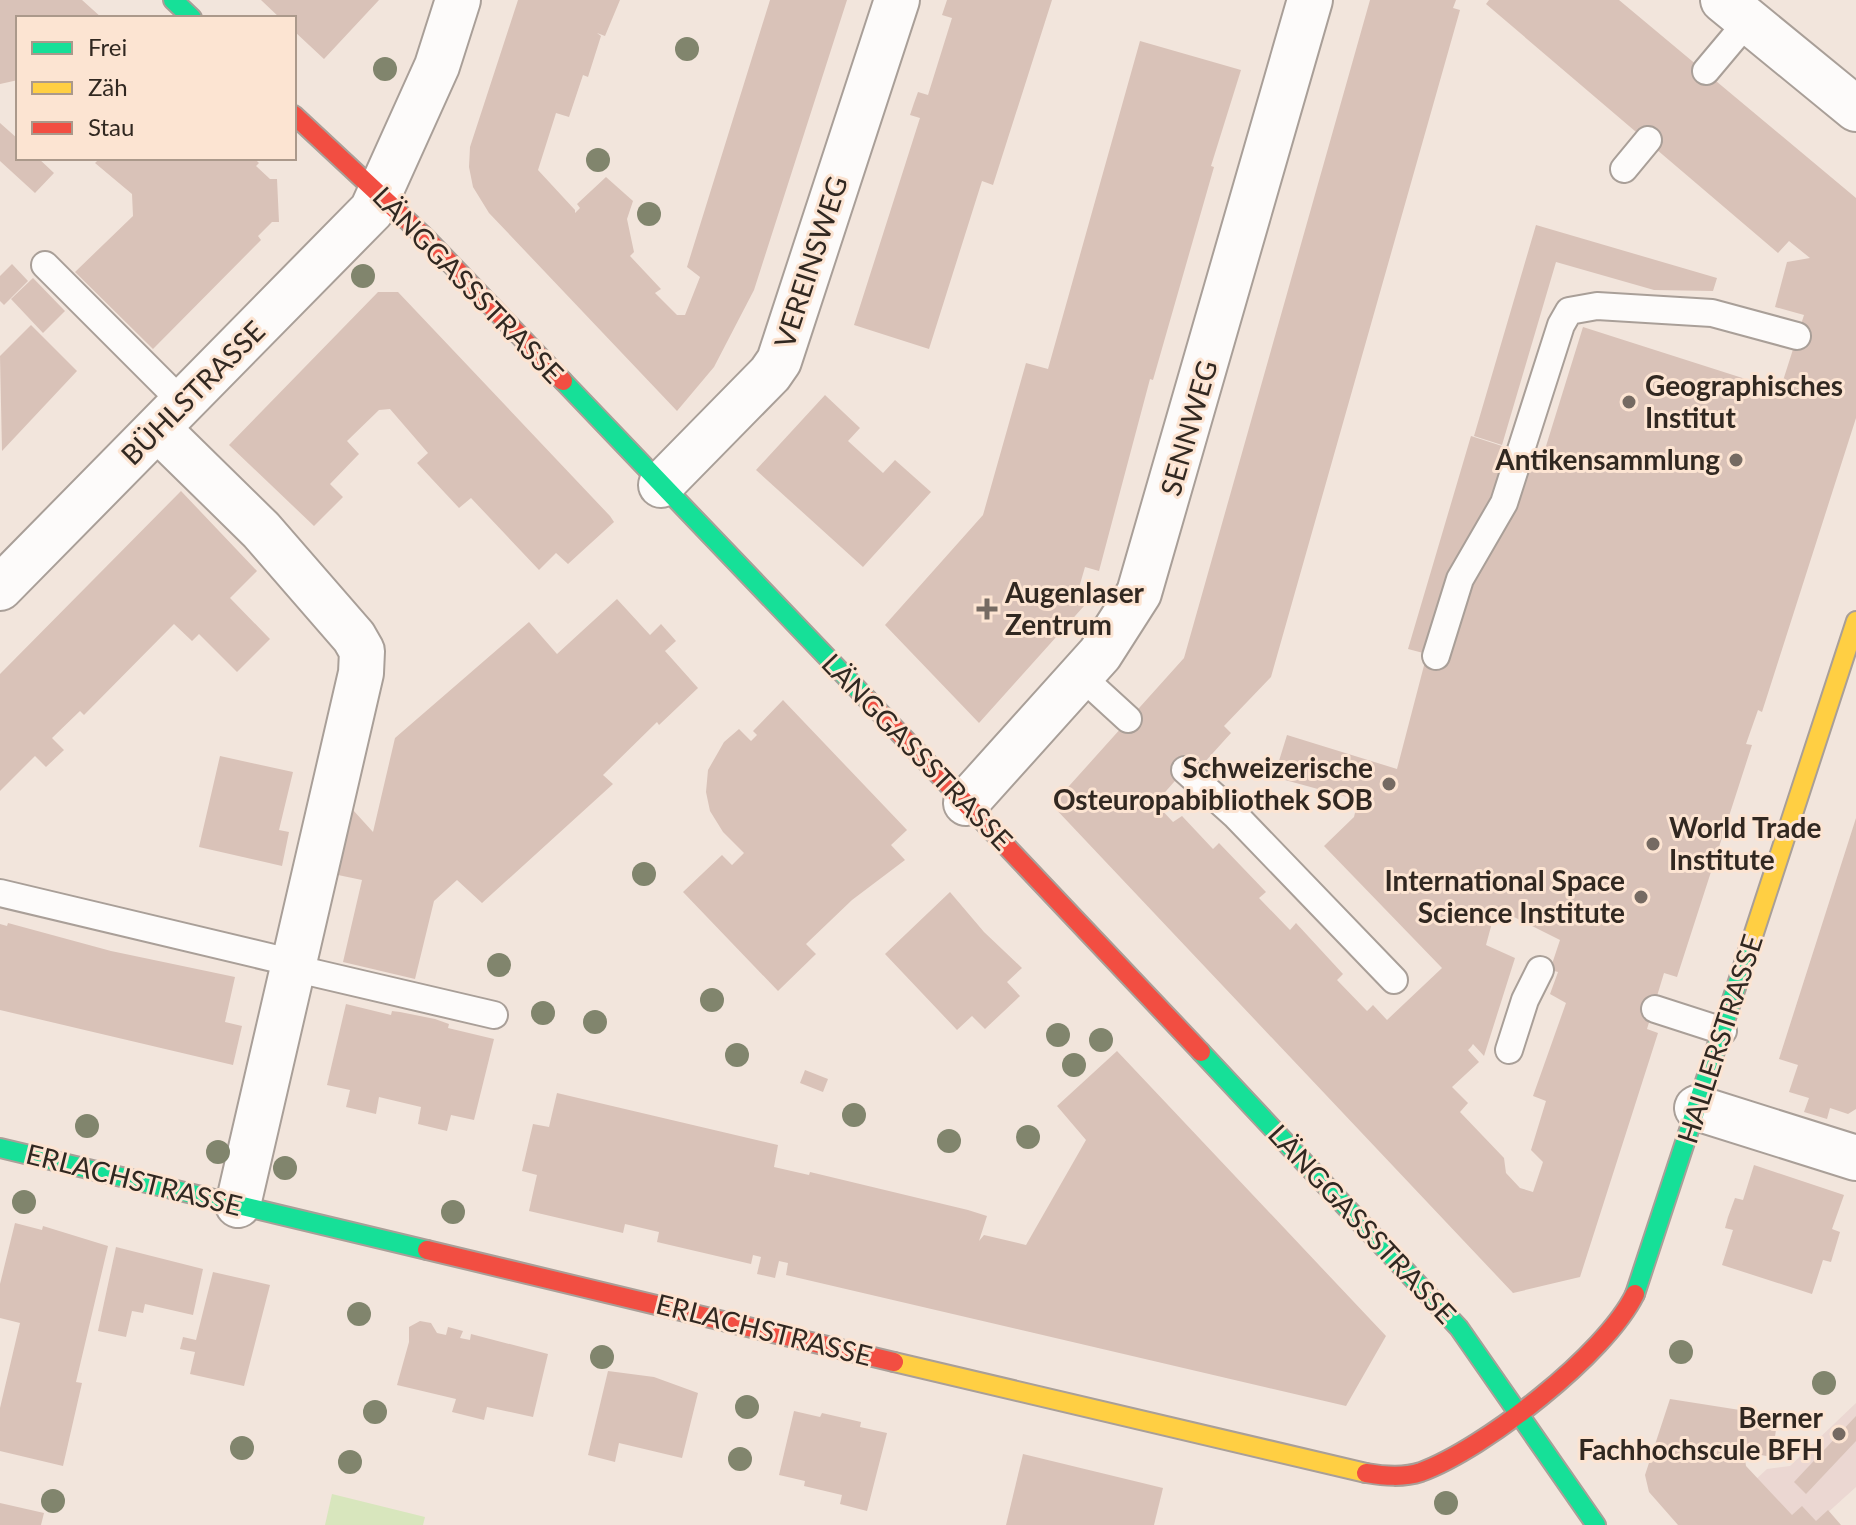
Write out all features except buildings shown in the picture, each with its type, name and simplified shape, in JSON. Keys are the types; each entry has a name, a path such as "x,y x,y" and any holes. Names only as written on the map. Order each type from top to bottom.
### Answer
{"street":[{"path":"173,0 190,16"},
{"name":"BÜHLSTRASSE","path":"0,588 344,241 380,194 437,66 458,0"},
{"name":"VEREINSWEG","path":"661,485 770,374 779,361 897,0"},
{"name":"SENNWEG","path":"966,803 1081,676 1128,614 1152,559 1310,0"},
{"path":"1735,10 1853,101"},
{"name":"LÄNGGASSSTRASSE","path":"296,117 380,194 661,485 966,803 1449,1317 1596,1525"},
{"path":"171,416 261,530 354,637 362,651 361,673 238,1205"},
{"name":"HALLERSTRASSE","path":"1515,1412 1608,1335 1628,1309 1640,1284 1856,621"},
{"path":"1697,1108 1856,1158"},
{"name":"ERLACHSTRASSE","path":"0,1148 1365,1473 1393,1476 1422,1471 1474,1442 1515,1412"}],"lane":[{"path":"1706,71 1735,10"},
{"path":"1624,169 1648,140"},
{"path":"45,265 171,416"},
{"path":"1436,656 1460,579 1507,494 1561,325 1569,311 1597,306 1712,313 1797,336"},
{"path":"1081,676 1128,719"},
{"path":"1185,770 1235,815 1394,980"},
{"path":"0,893 494,1015"},
{"path":"1509,1050 1525,1000 1540,970"},
{"path":"1655,1009 1723,1031"}],"shaded area":[{"name":"Berner Fachhochscule BFH","path":"1856,1403 1856,1487 1814,1525 1707,1525 1767,1469 1790,1466"}],"green space":[{"path":"332,1494 425,1517 423,1525 325,1525"}],"traffic: fast":[{"path":"173,0 190,16"},
{"path":"563,381 867,699"},
{"path":"1635,1294 1753,936"},
{"path":"1201,1052 1459,1328 1596,1525"},
{"path":"0,1148 427,1250"}],"traffic: slow":[{"path":"1753,936 1856,621"},
{"path":"894,1362 1366,1473"}],"traffic: jam":[{"path":"296,117 426,238 563,381"},
{"path":"867,699 1201,1052"},
{"path":"427,1250 894,1362"},
{"path":"1366,1473 1394,1476 1414,1474 1477,1443 1571,1371 1620,1318 1635,1294"}],"place":[{"name":"Geographisches Institut","path":"1629,402"},
{"name":"Antikensammlung","path":"1736,460"},
{"name":"Augenlaser Zentrum","path":"987,609"},
{"name":"Schweizerische Osteuropabibliothek SOB","path":"1389,784"},
{"name":"World Trade Institute","path":"1653,844"},
{"name":"International Space Science Institute","path":"1641,897"},
{"name":"Berner Fachhochscule BFH","path":"1839,1434"}]}
